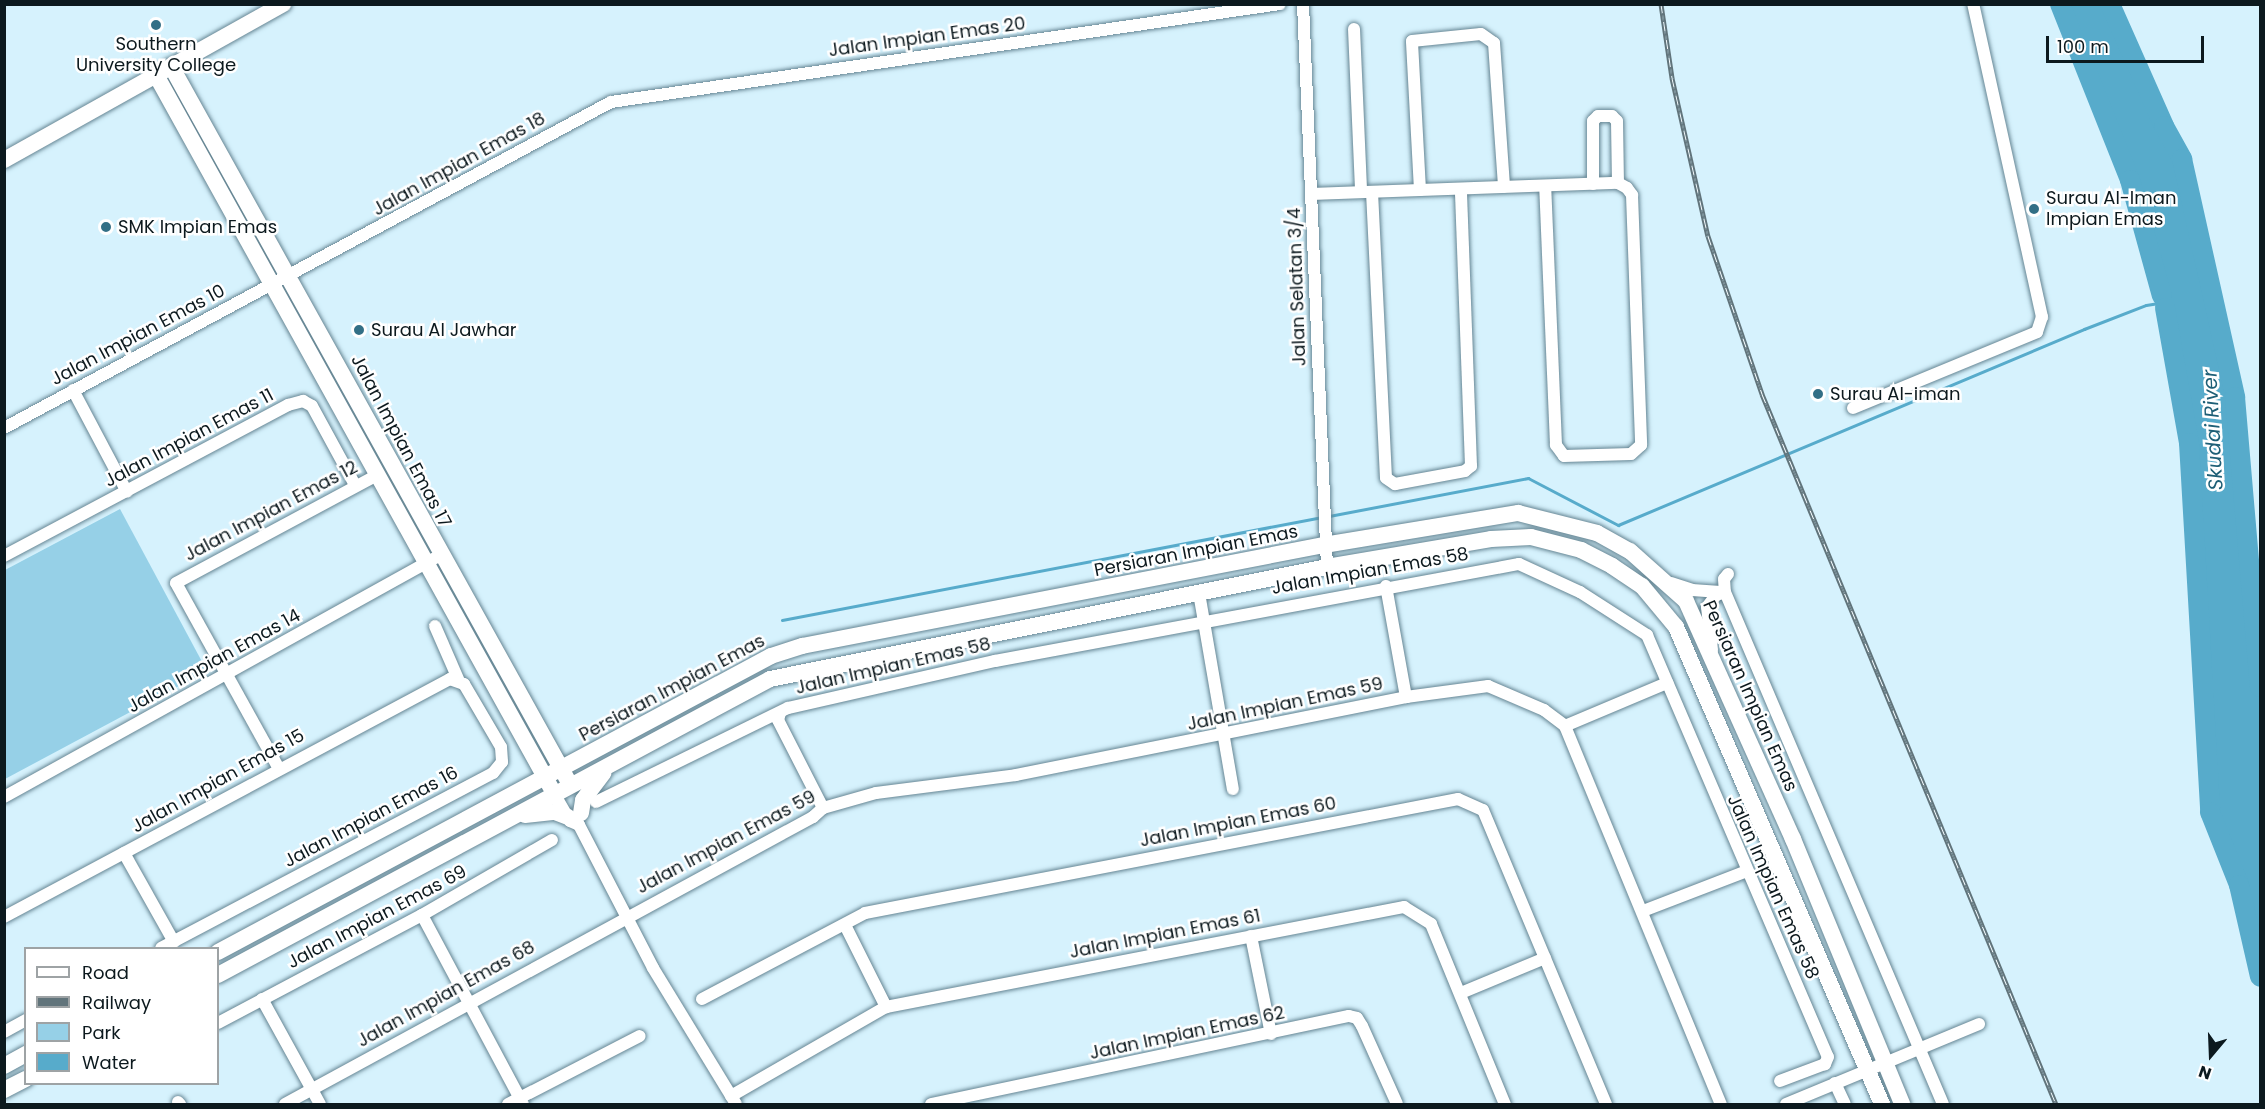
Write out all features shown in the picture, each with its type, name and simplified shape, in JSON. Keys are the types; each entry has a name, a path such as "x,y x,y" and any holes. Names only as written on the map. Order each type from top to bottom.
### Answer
{"main road":[{"path":"4,160 283,4"},
{"name":"Jalan Impian Emas 17","path":"171,66 425,564 555,795"},
{"name":"Jalan Impian Emas 17","path":"156,75 282,280 571,787"},
{"name":"Persiaran Impian Emas","path":"219,951 546,779 739,670 802,646 1324,545 1518,513 1597,533 1630,551 1666,580 1686,601 1713,659 1902,1104"},
{"name":"Persiaran Impian Emas","path":"219,974 571,787 746,690 793,671 1327,567 1516,536 1557,541 1581,550 1642,586 1676,627 1882,1104"},
{"path":"547,744 559,753 592,752"},
{"path":"502,801 531,767 529,748"},
{"path":"514,816 555,812 576,818 583,800 608,766"},
{"path":"4,1066 24,1055"},
{"path":"4,1090 24,1080"}],"street":[{"name":"Jalan Impian Emas 20","path":"650,96 1280,4"},
{"name":"Jalan Selatan 3/4","path":"1304,4 1322,502 1327,567"},
{"path":"1853,408 2037,332 2042,317 1973,4"},
{"path":"1354,29 1386,478 1395,484 1465,471 1471,466 1461,189"},
{"path":"1420,190 1413,41 1481,34 1494,43 1504,187"},
{"name":"Jalan Impian Emas 18","path":"282,280 599,107 623,98 650,96"},
{"path":"1593,184 1593,121 1598,116 1612,116 1617,121 1618,183"},
{"path":"1311,194 1618,183 1632,195 1641,445 1631,454 1564,456 1556,445 1545,186"},
{"name":"Jalan Impian Emas 10","path":"4,428 282,280"},
{"path":"74,390 127,492"},
{"name":"Jalan Impian Emas 11","path":"4,556 303,401 312,406 355,485"},
{"name":"Jalan Impian Emas 12","path":"278,768 176,583 379,474"},
{"name":"Jalan Impian Emas 14","path":"4,797 440,555"},
{"name":"Jalan Impian Emas 58","path":"596,802 780,713 995,661 1386,586 1519,564 1580,592 1636,625 1647,635 1829,1061 1780,1081"},
{"path":"1728,574 1724,579 1725,592 1943,1104"},
{"path":"1666,580 1684,588 1725,592"},
{"path":"1386,586 1406,698"},
{"path":"1713,659 1707,608 1709,601 1725,592"},
{"path":"1199,593 1233,789"},
{"name":"Jalan Impian Emas 16","path":"163,947 493,773 502,762 501,747 454,679 435,626"},
{"name":"Jalan Impian Emas 15","path":"4,917 278,768 454,679"},
{"path":"1667,682 1565,726 1721,1104"},
{"name":"Jalan Impian Emas 59","path":"626,916 813,817 823,808 876,793 1016,775 1225,736 1406,698 1488,686 1514,695 1565,726"},
{"path":"780,713 778,720 823,808"},
{"path":"571,787 576,818"},
{"path":"555,795 576,818 626,916 733,1100"},
{"name":"Jalan Impian Emas 60","path":"702,999 865,913 1458,799 1483,810 1606,1104"},
{"name":"Jalan Impian Emas 69","path":"219,1022 422,915 552,840"},
{"path":"124,853 174,942"},
{"path":"1643,911 1747,871"},
{"name":"Jalan Impian Emas 61","path":"733,1100 886,1007 1404,907 1431,924 1505,1104"},
{"path":"422,915 517,1102 640,1036"},
{"name":"Jalan Impian Emas 68","path":"285,1104 626,916"},
{"path":"845,925 886,1007"},
{"path":"1251,936 1270,1035"},
{"path":"1461,993 1545,958"},
{"path":"262,999 320,1104"},
{"name":"Jalan Impian Emas 62","path":"931,1104 1270,1035 1349,1016 1357,1018 1397,1104"},
{"path":"4,1032 24,1021"},
{"path":"1786,1104 1979,1024"},
{"path":"1835,1083 1845,1104"},
{"path":"986,1091 987,1104"}],"green space":[{"path":"120,509 207,671 5,779 5,570"}],"water":[{"name":"Skudai River","path":"2060,5 2110,5 2164,126 2182,159 2235,397 2260,687 2260,977 2239,885 2210,812 2189,443 2165,308 2130,180"}],"waterway":[{"path":"2060,4 2130,180 2162,296"},
{"name":"Skudai River","path":"2110,4 2164,126 2182,159 2235,397 2260,687"},
{"path":"1329,516 1528,478 1618,525 2084,329 2146,305 2165,302"},
{"path":"2165,308 2189,443 2210,812 2239,885 2260,977"},
{"path":"782,620 1322,517"}],"railway":[{"path":"1661,4 1672,78 1708,236 1762,394 2056,1104"}],"place":[{"name":"Southern University College","path":"156,25"},
{"name":"Surau Al-Iman Impian Emas","path":"2034,209"},
{"name":"SMK Impian Emas","path":"106,227"},
{"name":"Surau Al Jawhar","path":"359,330"},
{"name":"Surau Al-iman","path":"1818,394"}]}
